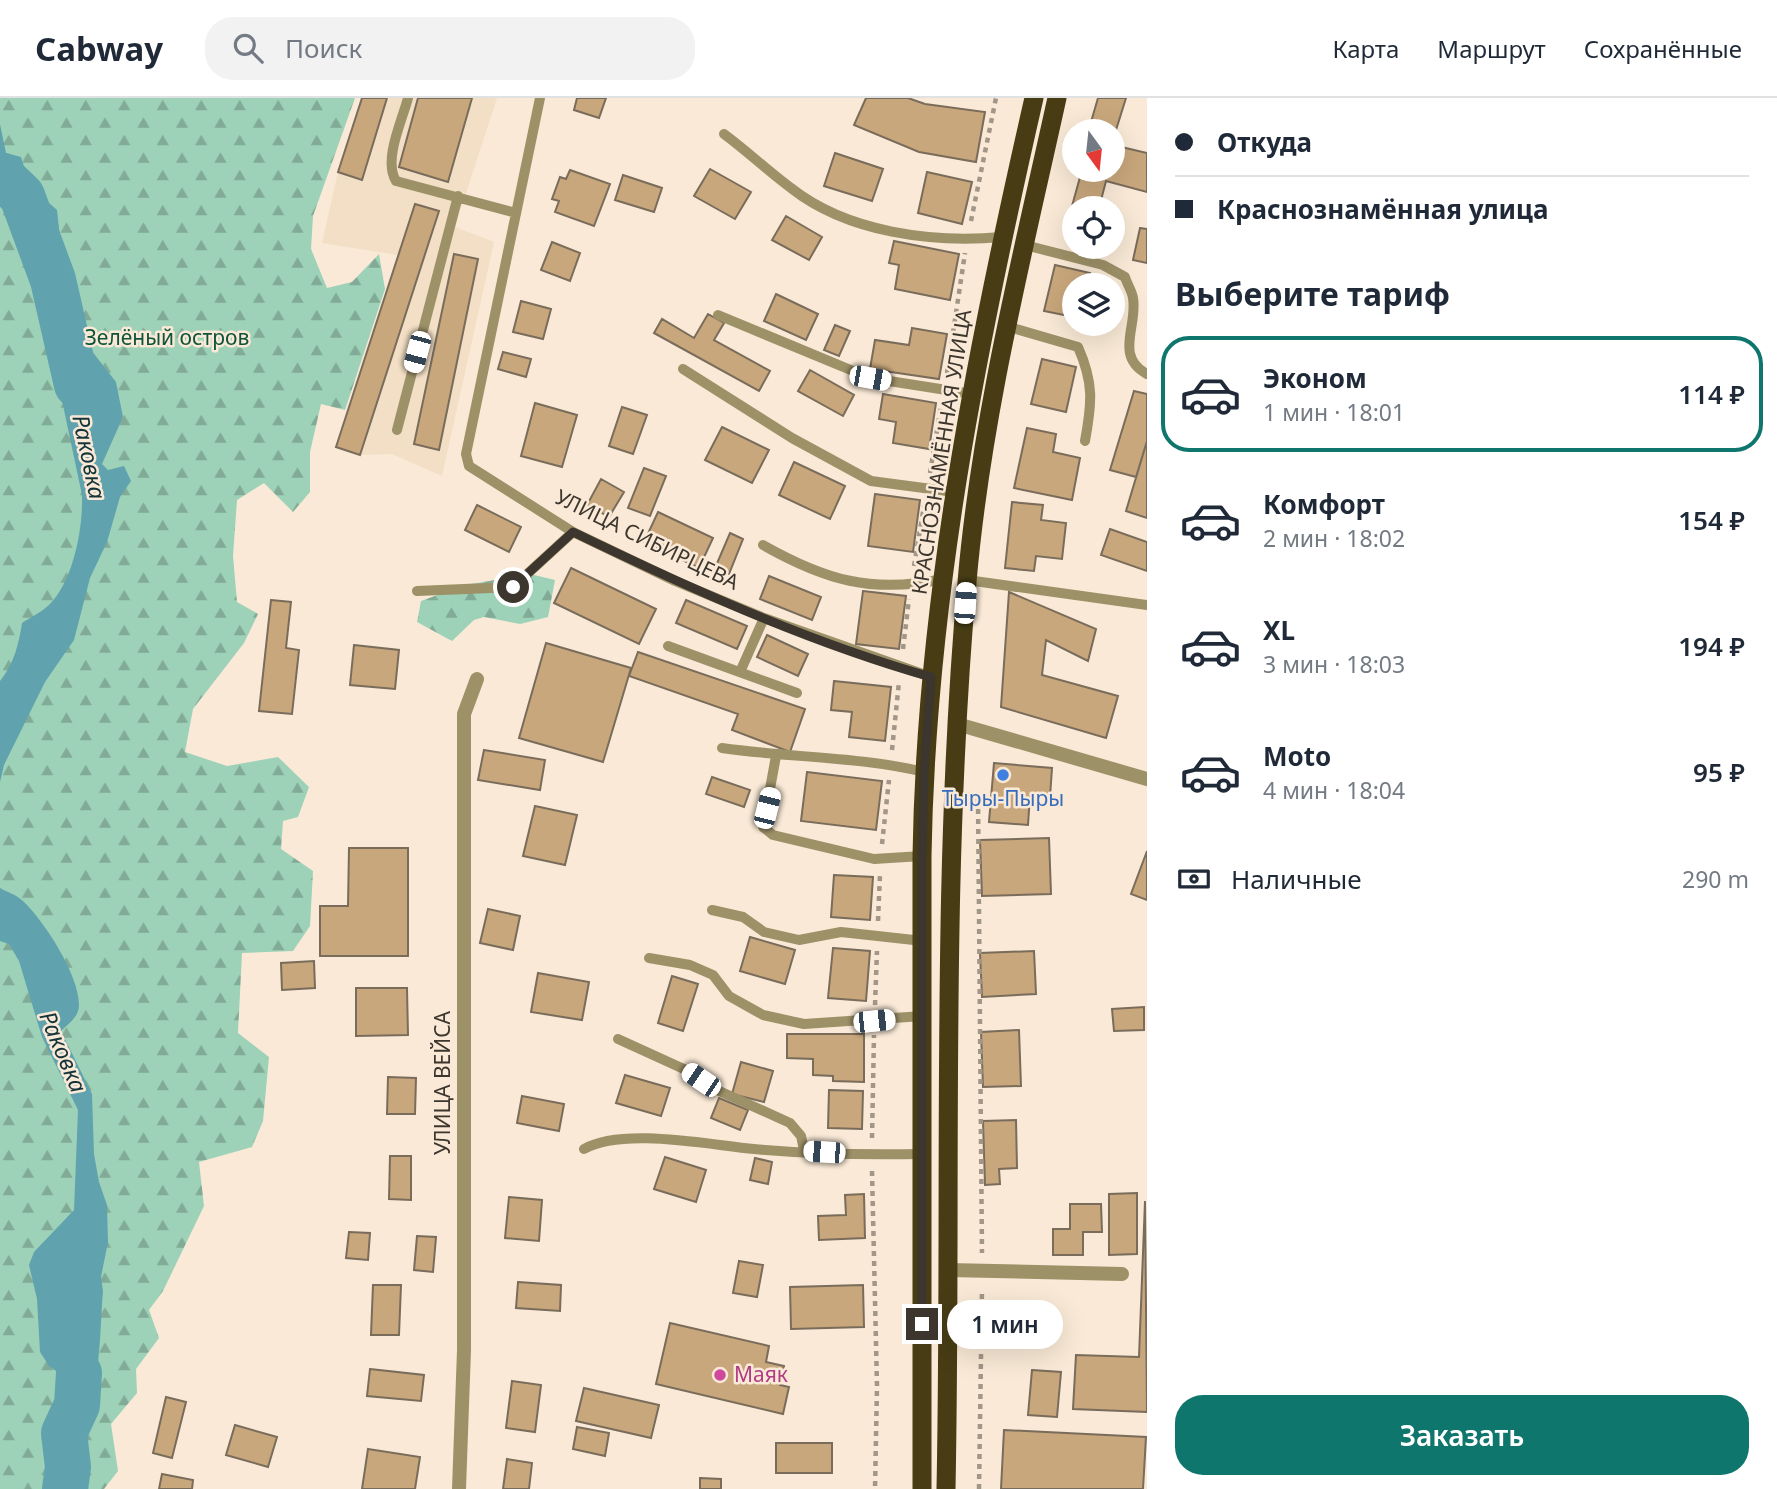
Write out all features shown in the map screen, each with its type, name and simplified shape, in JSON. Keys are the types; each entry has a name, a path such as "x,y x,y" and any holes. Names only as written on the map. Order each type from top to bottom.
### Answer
{"highway":[{"name":"КРАСНОЗНАМЁННАЯ УЛИЦА","path":"922,1489 922,856 924,772 931,677 954,492 1002,237 1034,98"},
{"name":"КРАСНОЗНАМЁННАЯ УЛИЦА","path":"946,1489 950,832 967,580 987,428 1057,98"},
{"path":"928,717 957,724"},
{"path":"922,1379 948,1381"}],"street":[{"name":"УЛИЦА ВЕЙСА","path":"459,1489 464,1350 464,714 477,680"},
{"path":"957,724 1147,779"},
{"path":"948,1270 1122,1274"}],"lane":[{"path":"408,98 392,159 391,174 396,181 516,213"},
{"name":"УЛИЦА СИБИРЦЕВА","path":"540,98 466,460 478,473 573,532 675,581 764,618 931,677"},
{"path":"724,134 792,189 822,207 888,233 967,240 1002,237"},
{"path":"397,430 458,196"},
{"path":"1026,246 1103,265 1125,277 1133,300 1128,350 1133,363 1147,374"},
{"path":"718,315 870,378 972,394"},
{"path":"1009,327 1078,347 1086,366 1093,399 1085,441"},
{"path":"683,369 792,438 871,481 954,492"},
{"path":"416,591 513,587 573,532"},
{"path":"763,545 800,565 855,584 911,586 943,579"},
{"path":"967,580 1147,605"},
{"path":"740,672 764,618"},
{"path":"668,646 797,693"},
{"path":"722,748 776,756 885,762 924,772"},
{"path":"776,756 762,827 773,835 874,859 922,856"},
{"path":"712,910 743,917 764,932 799,940 841,932 923,941"},
{"path":"649,958 690,965 713,975 729,996 763,1015 804,1024 923,1016"},
{"path":"618,1039 686,1070 717,1090 790,1123 801,1136 804,1150"},
{"path":"584,1149 597,1142 681,1139 754,1149 866,1155 921,1154"}],"path":[{"path":"978,798 983,1403 979,1489"}],"shaded area":[{"path":"362,98 497,98 455,227 494,242 442,476 392,454 360,455 336,447 398,255 322,243 338,172"}],"green space":[{"name":"Зелёный остров","path":"0,98 355,98 313,216 311,249 327,288 352,282 379,254 385,289 345,410 321,404 310,452 310,492 293,512 264,483 237,500 233,556 237,602 258,614 244,643 193,709 185,752 227,766 278,757 309,787 298,817 283,821 281,849 313,871 310,926 293,951 242,953 238,1033 269,1057 263,1121 252,1147 199,1162 204,1206 163,1291 149,1310 159,1338 136,1369 137,1393 111,1424 118,1471 104,1489 0,1489"},
{"path":"530,574 555,580 548,617 520,624 484,617 474,620 452,641 417,622 421,601 465,585"}],"water":[{"path":"0,124 6,153 21,157 30,186 57,210 63,265 53,280 30,251 8,206 0,196"},
{"path":"62,326 77,332 116,382 123,417 102,464 108,470 124,466 131,481 120,497 107,542 90,578 74,640 45,682 4,765 0,782 0,681 15,653 22,623 50,604 65,581 79,537 82,495 53,358"},
{"path":"0,888 21,899 32,910 59,950 73,979 79,1009 73,1020 61,1031 92,1094 94,1154 107,1205 108,1242 101,1277 103,1291 97,1369 89,1408 72,1440 57,1423 71,1400 73,1383 49,1366 40,1352 37,1299 29,1265 34,1252 74,1210 78,1110 42,1037 19,961 9,944 0,941"},
{"path":"68,1467 75,1472 79,1489 58,1489"}],"building":[{"path":"362,98 387,98 362,180 338,172"},
{"path":"418,98 472,98 448,182 399,167"},
{"path":"577,98 606,98 599,118 574,110"},
{"path":"866,98 908,98 925,104 985,112 976,162 919,152 854,125"},
{"path":"1098,98 1126,98 1119,119 1092,119"},
{"path":"1125,148 1147,153 1147,192 1110,182 1125,182"},
{"path":"835,153 883,169 872,201 824,186"},
{"path":"710,169 751,192 735,219 694,196"},
{"path":"570,170 610,184 594,226 555,212 559,201 552,199 560,177 566,179"},
{"path":"927,172 972,182 962,224 918,213"},
{"path":"623,175 662,188 654,212 615,200"},
{"path":"1079,182 1106,182 1102,196 1075,196"},
{"path":"415,204 439,211 360,455 336,447"},
{"path":"786,216 822,237 809,260 772,240"},
{"path":"1140,228 1147,229 1147,263 1133,260"},
{"path":"894,241 959,254 950,300 895,289 899,265 889,263"},
{"path":"552,242 580,253 570,281 541,270"},
{"path":"454,254 478,259 439,450 414,444"},
{"path":"1055,265 1090,273 1062,273 1062,315 1044,311"},
{"path":"776,294 818,314 806,340 764,321"},
{"path":"521,301 551,309 543,339 513,332"},
{"path":"708,314 724,323 714,340 770,371 759,391 654,333 662,319 694,338"},
{"path":"835,325 850,331 839,356 824,350"},
{"path":"912,328 947,334 939,379 870,369 875,340 909,345"},
{"path":"503,352 531,359 526,377 498,369"},
{"path":"1042,359 1076,367 1066,412 1031,404"},
{"path":"810,370 854,395 843,416 798,391"},
{"path":"1134,391 1147,394 1147,441 1136,477 1110,470"},
{"path":"883,394 936,403 929,449 893,443 896,422 879,419"},
{"path":"535,403 577,415 562,467 521,456"},
{"path":"622,407 647,415 633,454 609,446"},
{"path":"722,427 769,450 752,483 705,460"},
{"path":"1027,428 1056,434 1053,452 1080,458 1072,500 1014,488"},
{"path":"1147,441 1147,518 1126,511"},
{"path":"794,462 845,486 830,519 779,495"},
{"path":"644,468 666,476 650,516 628,508"},
{"path":"601,479 624,492 609,517 587,505"},
{"path":"875,494 920,500 913,552 868,546"},
{"path":"1012,502 1043,505 1041,520 1066,523 1062,559 1036,556 1034,571 1005,568"},
{"path":"477,505 521,527 509,552 465,530"},
{"path":"658,512 713,538 699,568 644,542"},
{"path":"1110,529 1147,542 1147,571 1101,555"},
{"path":"730,533 743,539 729,574 715,568"},
{"path":"571,568 656,609 639,644 554,603"},
{"path":"769,576 821,597 812,620 760,599"},
{"path":"863,591 906,596 899,649 856,644"},
{"path":"1009,592 1096,629 1088,661 1046,640 1042,675 1118,696 1106,738 1001,707"},
{"path":"271,600 291,602 286,648 299,650 292,714 259,711"},
{"path":"686,600 747,626 737,649 676,623"},
{"path":"767,635 808,654 798,676 757,657"},
{"path":"546,643 631,668 603,762 519,738"},
{"path":"354,645 399,650 395,689 350,685"},
{"path":"638,652 805,709 790,752 732,730 738,714 629,676"},
{"path":"834,681 891,687 885,741 849,737 852,712 831,710"},
{"path":"484,750 545,760 540,790 478,780"},
{"path":"994,763 1052,768 1050,797 1030,796 1028,825 989,822"},
{"path":"807,772 882,781 876,830 801,821"},
{"path":"712,777 750,790 744,807 706,794"},
{"path":"535,806 577,815 565,865 523,856"},
{"path":"1049,838 1051,894 982,896 980,840"},
{"path":"349,848 408,848 408,956 320,956 320,906 348,906"},
{"path":"1147,851 1147,900 1131,894"},
{"path":"834,875 873,877 870,920 831,917"},
{"path":"488,909 520,916 513,950 480,943"},
{"path":"750,937 795,950 785,984 740,971"},
{"path":"833,948 870,951 866,1001 828,998"},
{"path":"1034,951 1036,994 982,997 980,953"},
{"path":"314,961 315,988 282,990 281,963"},
{"path":"538,973 589,982 582,1020 531,1012"},
{"path":"672,976 698,984 683,1031 658,1023"},
{"path":"356,988 407,988 408,1035 356,1036"},
{"path":"1144,1007 1144,1030 1114,1031 1112,1009"},
{"path":"1019,1030 1021,1086 983,1087 981,1032"},
{"path":"787,1034 864,1034 864,1082 833,1081 833,1076 813,1075 813,1059 787,1058"},
{"path":"741,1062 773,1071 764,1102 732,1094"},
{"path":"625,1075 670,1088 661,1116 616,1103"},
{"path":"388,1077 416,1078 415,1114 387,1114"},
{"path":"829,1090 863,1091 862,1129 828,1128"},
{"path":"522,1096 564,1104 559,1131 517,1123"},
{"path":"719,1098 748,1110 740,1130 711,1118"},
{"path":"1016,1120 1017,1168 999,1169 1000,1184 985,1185 983,1121"},
{"path":"390,1156 411,1156 411,1200 389,1199"},
{"path":"665,1157 706,1170 696,1202 654,1189"},
{"path":"755,1158 772,1162 768,1184 750,1180"},
{"path":"1137,1193 1137,1254 1109,1255 1109,1194"},
{"path":"864,1194 865,1238 819,1240 818,1216 846,1215 845,1195"},
{"path":"509,1197 542,1200 539,1241 505,1238"},
{"path":"1145,1201 1147,1412 1073,1409 1076,1355 1139,1357"},
{"path":"1070,1204 1101,1204 1102,1232 1083,1232 1083,1255 1053,1255 1053,1229 1070,1229"},
{"path":"349,1232 370,1233 368,1260 346,1258"},
{"path":"417,1236 436,1237 433,1272 414,1270"},
{"path":"739,1261 763,1265 757,1297 733,1293"},
{"path":"518,1282 561,1285 560,1311 516,1308"},
{"path":"373,1285 401,1285 399,1335 371,1335"},
{"path":"863,1285 864,1327 791,1329 790,1287"},
{"name":"Маяк","path":"670,1323 769,1346 766,1362 784,1366 780,1385 789,1387 783,1414 656,1384"},
{"path":"370,1369 424,1375 421,1401 367,1396"},
{"path":"1032,1370 1061,1372 1057,1417 1028,1415"},
{"path":"512,1381 541,1385 535,1432 506,1428"},
{"path":"584,1388 659,1405 651,1438 576,1421"},
{"path":"166,1397 186,1402 172,1458 153,1453"},
{"path":"235,1425 277,1437 268,1467 226,1455"},
{"path":"577,1427 609,1433 605,1456 573,1449"},
{"path":"1004,1430 1146,1437 1143,1489 1001,1489"},
{"path":"776,1443 832,1443 832,1473 776,1473"},
{"path":"368,1449 420,1457 415,1489 362,1489"},
{"path":"507,1459 532,1463 529,1489 503,1489"},
{"path":"162,1474 193,1480 192,1489 159,1489"},
{"path":"700,1478 721,1479 721,1489 700,1489"}],"waterway":[{"name":"Раковка","path":"0,175 22,196 53,280 77,385"},
{"name":"Раковка","path":"65,1489 68,1467 64,1433 77,1405 79,1373"}],"place":[{"name":"Тыры-Пыры","path":"1003,775"},
{"name":"Маяк","path":"720,1375"}],"route":[{"path":"513,587 573,532 675,581 764,618 901,669 931,677 924,772 922,856 922,1324"}]}
